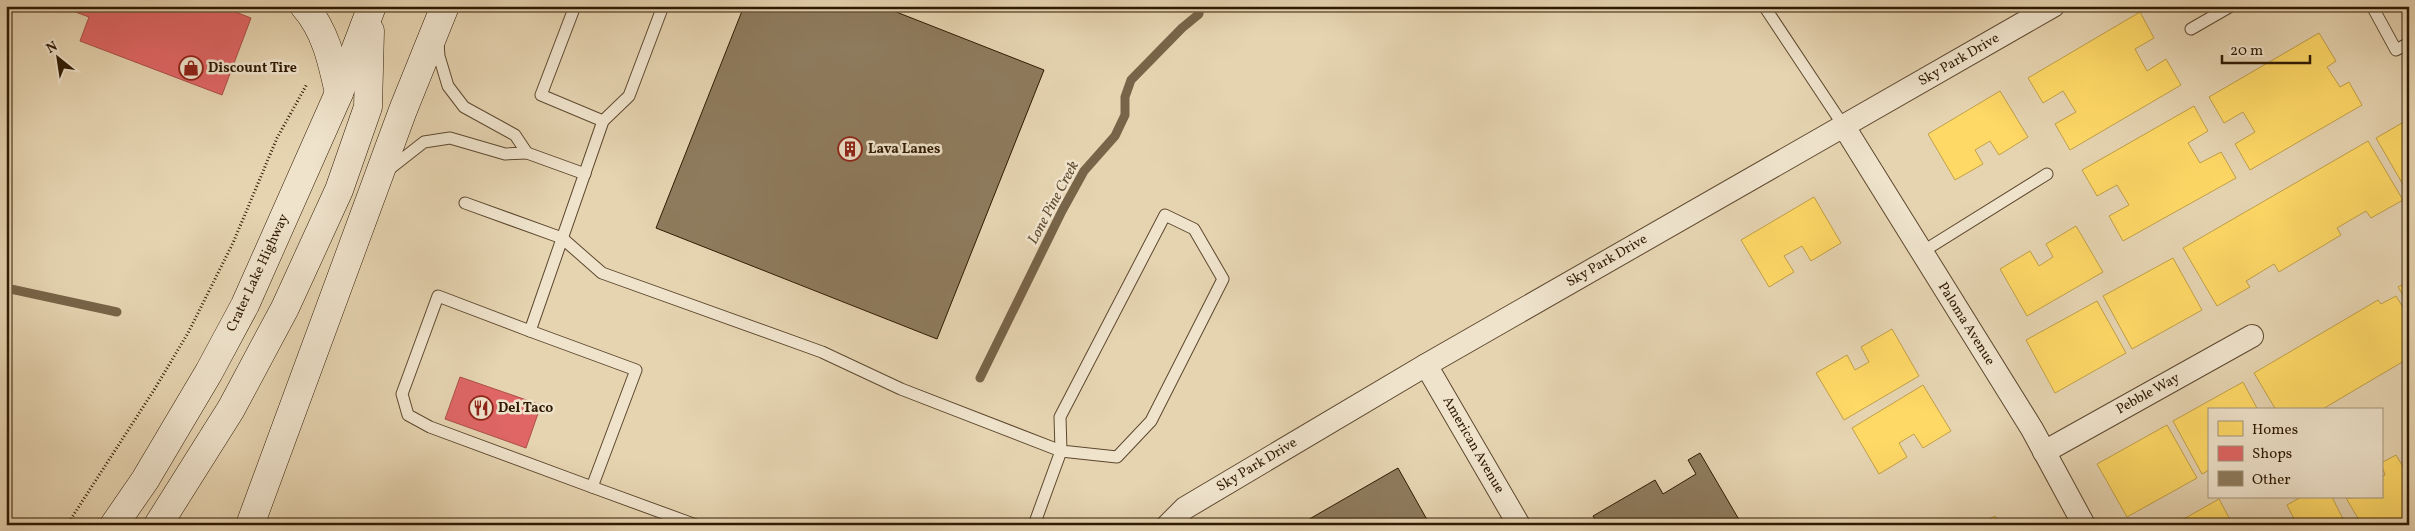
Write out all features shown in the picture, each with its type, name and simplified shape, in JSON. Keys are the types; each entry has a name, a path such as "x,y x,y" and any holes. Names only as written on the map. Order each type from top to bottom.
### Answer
{"main road":[{"path":"304,6 310,13 328,46 339,93"},
{"path":"158,525 231,409 285,308 339,190 368,107 372,8"},
{"name":"Crater Lake Highway","path":"114,525 155,464 245,305 339,93 372,8"},
{"path":"250,525 378,178 441,17"}],"street":[{"name":"Sky Park Drive","path":"1168,525 1185,508 1426,365 2053,6"},
{"name":"Paloma Avenue","path":"1844,125 2044,452 2084,525"},
{"name":"Pebble Way","path":"2044,452 2252,336"},
{"name":"American Avenue","path":"1426,365 1519,525"}],"lane":[{"path":"575,6 541,95 603,121"},
{"path":"530,331 603,121 629,96 663,6"},
{"path":"1764,6 1844,125"},
{"path":"2190,29 2230,6"},
{"path":"2372,6 2396,50 2409,43"},
{"path":"441,17 439,56 448,86 464,107 515,135 527,153"},
{"path":"378,178 424,142 450,138 505,154 527,153 585,174"},
{"path":"1922,252 2047,174"},
{"path":"465,203 562,238 602,273 822,352 900,389 1061,451 1117,457 1151,421 1223,279 1194,229 1165,215 1060,417 1061,451 1034,525"},
{"path":"592,487 636,370 438,296 402,394 408,415 430,427 592,487 696,525"}],"path":[{"path":"68,525 188,333 234,243 277,138 307,84"}],"building: Homes":[{"path":"2140,12 2154,38 2135,49 2147,71 2166,59 2181,85 2070,150 2055,124 2076,112 2063,91 2043,103 2028,78"},
{"path":"2319,33 2336,61 2327,67 2340,87 2349,82 2362,105 2250,170 2235,144 2255,132 2243,112 2224,123 2209,97"},
{"path":"2000,91 2028,137 1999,155 1990,141 1975,150 1983,164 1955,180 1928,134"},
{"path":"2194,106 2208,131 2188,143 2200,163 2221,152 2236,178 2123,241 2109,216 2129,205 2117,185 2097,196 2082,170"},
{"path":"2409,119 2409,195 2376,138"},
{"path":"2368,141 2403,200 2371,218 2366,211 2337,228 2341,235 2279,272 2274,264 2246,281 2250,287 2217,306 2183,248"},
{"path":"1814,197 1841,243 1811,261 1802,246 1784,256 1794,272 1769,287 1741,240"},
{"path":"2076,226 2103,272 2027,316 2000,269 2030,251 2039,266 2053,257 2046,244"},
{"path":"2173,258 2202,310 2132,349 2103,296"},
{"path":"2409,281 2409,305 2398,287"},
{"path":"2396,296 2409,317 2409,358 2324,408 2275,408 2254,373 2378,300 2381,304"},
{"path":"2097,301 2126,353 2055,393 2026,340"},
{"path":"1892,329 1919,376 1844,420 1816,373 1847,355 1855,370 1869,362 1861,347"},
{"path":"2243,382 2257,408 2208,408 2208,471 2202,474 2173,421"},
{"path":"1923,385 1951,431 1923,448 1914,434 1899,443 1907,457 1879,474 1852,428"},
{"path":"2167,425 2197,478 2127,517 2097,464"},
{"path":"2396,455 2409,476 2409,525 2362,525 2346,498 2382,498 2382,477 2385,475 2382,462"},
{"path":"2299,498 2332,498 2346,525 2294,525 2296,523 2287,505"},
{"path":"2219,499 2233,525 2173,525"},
{"path":"1995,516 2000,525 1979,525"}],"building: Shops":[{"name":"Discount Tire","path":"71,6 220,6 251,18 222,95 80,41 89,17 70,10"},
{"path":"460,377 541,405 526,448 445,419"}],"building: Other":[{"name":"Lava Lanes","path":"744,6 881,6 1044,70 937,339 656,228"},
{"path":"1700,453 1741,523 1598,525 1593,516 1655,480 1663,494 1696,474 1688,460"},
{"path":"1398,468 1430,525 1299,525"}],"waterway":[{"name":"Lone Pine Creek","path":"980,378 1062,211 1084,171 1115,136 1125,115 1125,97 1131,80 1182,28 1199,14 1200,6"},
{"name":"Lone Pine Creek","path":"6,288 117,312"}],"place":[{"name":"Discount Tire","path":"191,68"},
{"name":"Lava Lanes","path":"850,149"},
{"name":"Del Taco","path":"481,408"}]}
